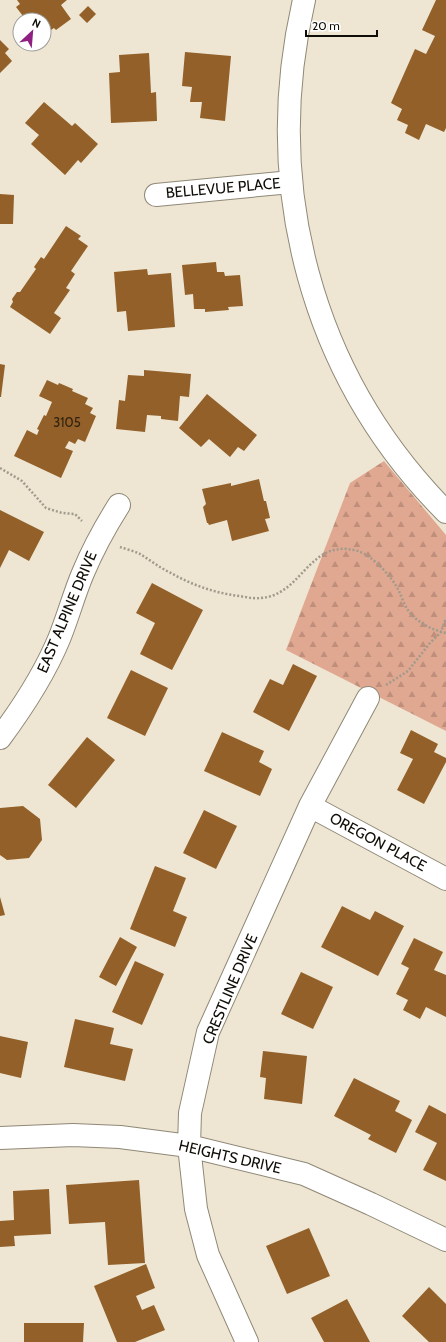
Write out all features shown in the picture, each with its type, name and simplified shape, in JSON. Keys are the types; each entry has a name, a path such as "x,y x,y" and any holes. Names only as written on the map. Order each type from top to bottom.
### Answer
{"street":[{"path":"304,0 292,71 289,109 290,182 301,250 311,286 334,348 359,399 390,447 425,491 446,512"},
{"name":"BELLEVUE PLACE","path":"156,195 290,182"},
{"name":"EAST ALPINE DRIVE","path":"0,738 22,709 35,687 59,640 83,572 99,538 119,505"},
{"name":"CRESTLINE DRIVE","path":"247,1342 208,1255 196,1209 189,1146 190,1113 208,1032 310,806 368,698"},
{"name":"OREGON PLACE","path":"310,806 446,879"},
{"name":"HEIGHTS DRIVE","path":"0,1138 73,1135 120,1137 189,1146 304,1174 446,1240"}],"path":[{"path":"0,468 22,481 46,508 62,513 75,514 99,538"},
{"path":"140,554 182,580 220,593 261,598 274,595 286,589 317,558 328,551 344,548 360,552 373,559 383,569 398,589 408,612 429,627 446,633"},
{"path":"368,698 408,670 441,632 446,618"}],"green space":[{"path":"384,461 446,535 446,731 286,650 350,483"}],"building":[{"path":"17,0 67,0 61,5 71,19 56,30 54,28 52,29 52,12 20,12 16,7 20,4"},
{"path":"436,0 446,0 446,128 444,132 426,124 419,140 405,133 408,125 397,120 402,109 391,103 415,49 426,54 435,36 422,30"},
{"path":"88,6 96,14 87,23 79,15"},
{"path":"0,40 9,49 5,53 12,61 0,73"},
{"path":"185,52 231,56 225,121 200,118 202,102 190,102 192,87 182,86"},
{"path":"149,53 151,93 156,92 157,121 111,123 109,73 120,72 119,55"},
{"path":"44,102 72,126 75,123 98,144 81,163 78,160 65,175 31,144 39,135 25,123"},
{"path":"0,194 14,195 13,224 0,224"},
{"path":"66,226 81,236 78,239 88,246 71,271 75,274 66,288 70,290 54,313 61,318 50,334 10,307 13,302 12,299 17,292 20,292 36,269 34,267 41,257 44,259"},
{"path":"216,262 217,272 224,272 225,276 240,275 243,306 228,307 229,310 205,312 205,309 194,309 193,294 185,295 182,265"},
{"path":"147,269 148,275 171,273 175,327 128,331 126,311 117,312 114,272"},
{"path":"0,364 5,365 1,397 0,397"},
{"path":"144,370 191,374 189,397 180,396 178,421 161,419 161,416 147,415 145,432 116,429 119,400 125,401 128,375 144,376"},
{"path":"47,380 73,389 72,391 88,398 85,404 93,408 90,413 96,416 85,442 78,439 75,444 69,441 65,448 73,451 61,478 14,456 27,430 37,435 39,430 37,429 44,415 46,416 52,402 39,396"},
{"path":"207,394 257,435 244,451 238,447 230,457 209,439 201,447 179,428"},
{"path":"259,479 270,518 265,519 269,531 232,541 227,520 209,525 207,523 203,507 206,504 202,489 231,483 231,486"},
{"path":"0,510 44,532 29,561 9,550 0,568"},
{"path":"152,583 203,610 172,670 140,654 155,623 136,613"},
{"path":"293,664 317,676 289,731 253,712 270,679 283,685"},
{"path":"131,670 168,688 145,736 107,718"},
{"path":"411,730 438,744 434,752 446,758 446,762 424,804 397,790 413,759 400,753"},
{"path":"222,732 264,751 259,762 272,769 260,796 204,771"},
{"path":"87,737 115,760 76,808 48,785"},
{"path":"23,806 40,819 42,840 29,858 7,860 0,855 0,808"},
{"path":"204,810 237,826 216,869 183,853"},
{"path":"155,866 186,878 173,911 187,917 175,947 130,929"},
{"path":"0,897 5,915 0,916"},
{"path":"342,906 370,920 375,911 404,926 378,976 321,947"},
{"path":"120,937 137,947 116,986 99,977"},
{"path":"414,938 443,952 434,970 446,975 446,1017 426,1007 420,1019 403,1010 408,1000 396,994 409,968 401,964"},
{"path":"135,961 164,974 142,1025 112,1012"},
{"path":"301,972 333,987 313,1029 281,1014"},
{"path":"75,1019 114,1028 110,1044 133,1049 125,1081 64,1067"},
{"path":"0,1036 28,1042 21,1078 0,1073"},
{"path":"263,1051 307,1056 302,1104 264,1099 266,1078 260,1077"},
{"path":"354,1078 400,1101 395,1111 412,1120 396,1153 368,1139 371,1135 334,1116"},
{"path":"429,1105 446,1114 446,1181 423,1170 437,1143 415,1132"},
{"path":"139,1180 145,1263 108,1265 105,1222 69,1224 66,1185"},
{"path":"49,1189 51,1234 14,1236 15,1246 0,1247 0,1221 14,1220 13,1191"},
{"path":"309,1228 330,1276 287,1294 266,1246"},
{"path":"146,1264 155,1288 136,1296 142,1310 154,1305 165,1330 135,1342 117,1342 94,1286"},
{"path":"429,1287 446,1304 446,1342 429,1342 402,1316"},
{"path":"347,1299 370,1342 324,1342 311,1318"},
{"path":"24,1323 84,1323 83,1342 24,1342"}]}
